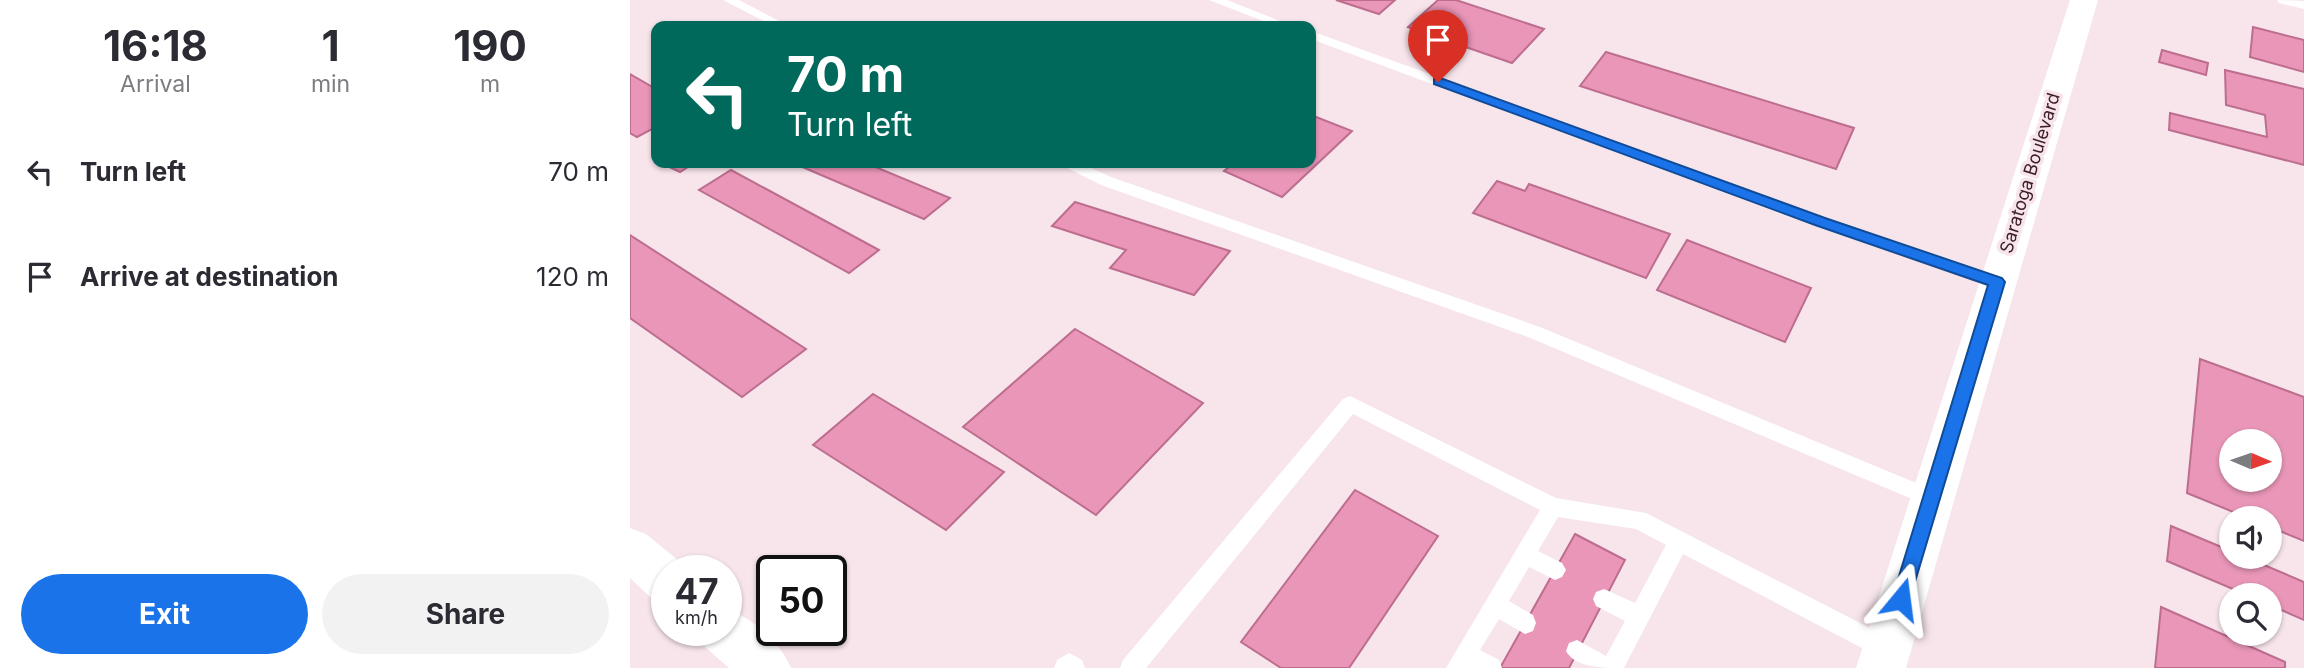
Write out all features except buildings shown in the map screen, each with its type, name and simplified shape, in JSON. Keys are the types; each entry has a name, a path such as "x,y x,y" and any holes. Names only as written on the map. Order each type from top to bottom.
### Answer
{"main road":[{"name":"Saratoga Boulevard","path":"1884,658 2084,0"},
{"path":"630,549 651,567"},
{"path":"741,646 766,668"}],"lane":[{"path":"729,0 773,21"},
{"path":"1215,0 1273,21"},
{"path":"2283,0 2304,5"},
{"path":"1316,37 1820,222 1997,282"},
{"path":"1079,168 1118,185 1534,332 1931,498"},
{"path":"1131,668 1350,404 1553,507 1639,520 1884,658"},
{"path":"1491,668 1461,661 1553,507"},
{"path":"1612,668 1679,541"},
{"path":"1525,555 1555,570"},
{"path":"1604,599 1640,617"},
{"path":"1495,604 1525,623"},
{"path":"1577,651 1606,668"},
{"path":"1065,668 1069,664 1074,668"}],"route":[{"path":"1438,82 1820,222 1997,282 1901,599"}]}
